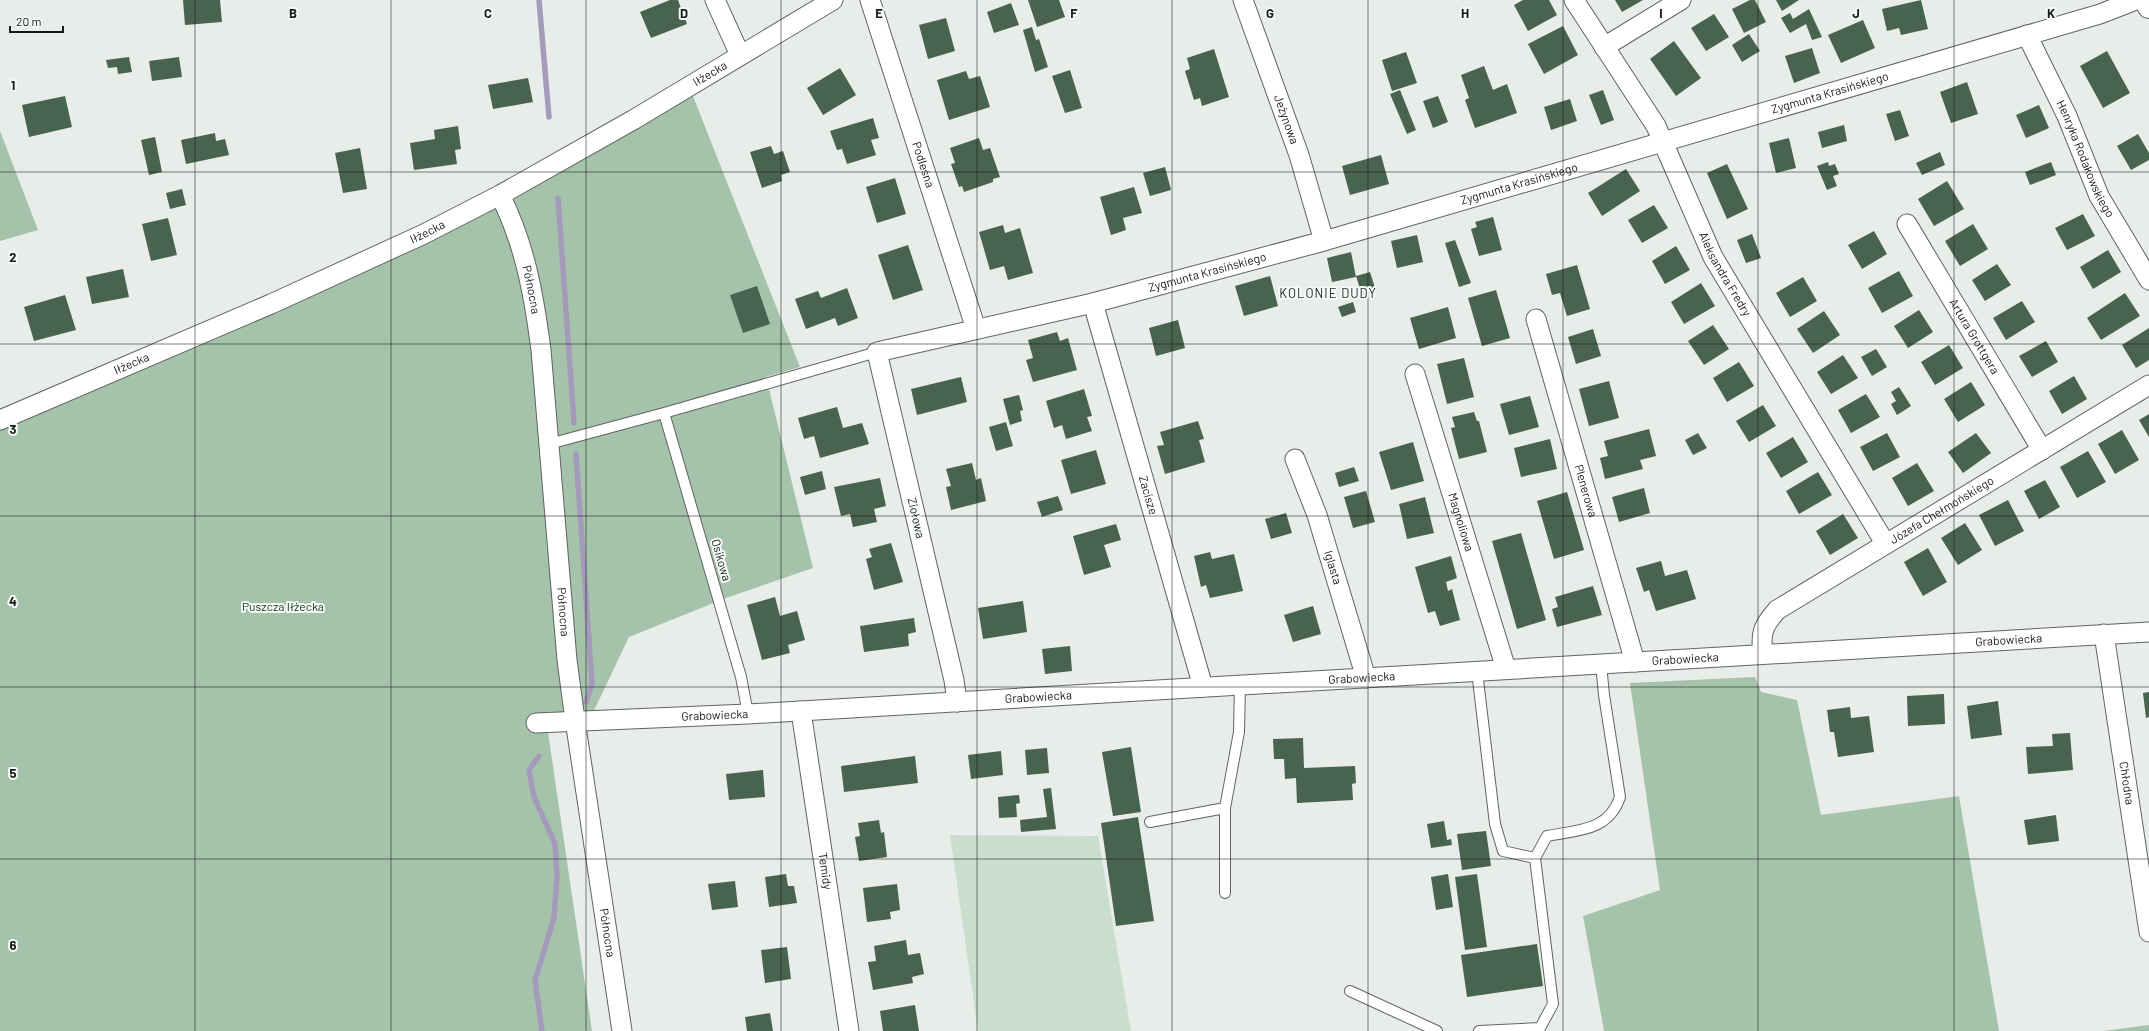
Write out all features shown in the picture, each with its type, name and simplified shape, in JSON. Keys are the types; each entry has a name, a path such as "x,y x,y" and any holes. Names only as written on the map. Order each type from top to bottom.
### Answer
{"main road":[{"path":"2145,0 2149,7"}],"street":[{"path":"715,0 740,55"},
{"name":"Iłżecka","path":"0,420 359,265 500,195 633,120 833,0"},
{"name":"Podleśna","path":"870,0 976,329"},
{"name":"Jeżynowa","path":"1243,0 1298,156 1324,241"},
{"name":"Aleksandra Fredry","path":"1574,0 1656,126 1713,258 1886,543"},
{"path":"1604,47 1681,0"},
{"name":"Zygmunta Krasińskiego","path":"877,352 1093,303 1324,241 2100,14 2136,0"},
{"name":"Henryka Rodakowskiego","path":"2026,35 2067,116 2099,196 2149,280"},
{"name":"Północna","path":"500,195 512,218 527,266 534,302 549,444 567,660 622,1031"},
{"name":"Artura Grottgera","path":"1907,224 2042,450"},
{"name":"Zacisze","path":"1093,303 1203,687"},
{"name":"Plenerowa","path":"1536,319 1635,662"},
{"name":"Ziołowa","path":"877,352 954,680 957,702"},
{"name":"Magnoliowa","path":"1416,374 1506,670"},
{"name":"Józefa Chełmońskiego","path":"1763,654 1761,640 1765,624 1778,610 1886,543 2149,385"},
{"name":"Iglasta","path":"1295,459 1317,515 1366,678"},
{"name":"Grabowiecka","path":"536,723 575,720 748,714 2149,632"},
{"name":"Chłodna","path":"2104,634 2149,932"},
{"name":"Temidy","path":"801,711 849,1031"}],"lane":[{"path":"549,444 664,413 877,352"},
{"name":"Osikowa","path":"664,413 741,677 748,714"},
{"path":"1479,1031 1540,1028 1554,1004 1535,858 1548,836 1590,828 1602,824 1617,808 1620,797 1604,694 1601,664"},
{"path":"1477,671 1494,824 1503,851 1535,858"},
{"path":"1225,893 1226,808 1239,732 1240,685"},
{"path":"1150,822 1226,808"},
{"path":"1350,991 1437,1031"}],"green space":[{"name":"Puszcza Iłżecka","path":"689,86 800,367 766,377 813,568 726,598 629,637 589,721 545,712 592,1031 0,1031 0,420 271,304"},
{"path":"0,131 38,230 0,241"},
{"path":"1755,677 1761,692 1797,700 1821,815 1959,796 1999,1031 1604,1031 1583,916 1660,890 1630,683"},
{"path":"950,835 1098,836 1131,1031 978,1031"},
{"path":"2149,1025 2149,1031 2104,1031"}],"building":[{"path":"183,0 220,0 222,22 185,25"},
{"path":"670,0 678,0 687,24 651,38 640,12"},
{"path":"1028,0 1059,0 1065,17 1037,27"},
{"path":"1523,0 1549,0 1557,15 1528,31 1514,5"},
{"path":"1615,0 1643,0 1622,12"},
{"path":"1750,0 1755,0 1766,22 1744,33 1732,9"},
{"path":"1776,0 1799,0 1782,11"},
{"path":"1921,0 1928,29 1901,35 1899,28 1887,31 1882,9"},
{"path":"1011,3 1019,25 994,33 987,12"},
{"path":"1809,9 1822,37 1812,40 1806,24 1790,33 1781,18 1790,13 1793,19"},
{"path":"1714,14 1729,37 1706,51 1691,28"},
{"path":"946,18 955,51 928,59 919,25"},
{"path":"1863,20 1875,48 1841,63 1828,35"},
{"path":"1563,26 1578,55 1544,74 1528,44"},
{"path":"1032,27 1036,40 1039,39 1048,67 1035,72 1023,30"},
{"path":"1749,34 1760,51 1742,62 1732,45"},
{"path":"1674,41 1701,78 1676,96 1650,59"},
{"path":"1812,48 1820,73 1794,83 1785,56"},
{"path":"1214,49 1229,97 1202,106 1200,98 1194,100 1185,71 1190,69 1187,58"},
{"path":"2107,51 2130,93 2103,108 2080,66"},
{"path":"1406,52 1417,83 1392,91 1382,60"},
{"path":"129,57 132,72 118,74 117,67 108,68 106,60"},
{"path":"179,57 182,77 152,81 149,61"},
{"path":"1484,66 1493,90 1507,84 1517,113 1475,128 1465,100 1469,98 1461,75"},
{"path":"840,68 856,95 823,115 807,88"},
{"path":"1070,70 1082,108 1065,113 1052,76"},
{"path":"966,71 969,79 980,76 990,107 949,120 937,80"},
{"path":"528,78 533,102 493,109 488,85"},
{"path":"1967,82 1978,114 1951,123 1940,92"},
{"path":"1400,90 1416,130 1407,134 1390,94"},
{"path":"1603,90 1614,120 1601,125 1589,95"},
{"path":"65,96 72,127 29,137 22,105"},
{"path":"1438,96 1448,122 1433,128 1423,101"},
{"path":"1570,99 1577,121 1551,130 1544,107"},
{"path":"2039,105 2049,128 2026,138 2016,115"},
{"path":"1900,110 1909,136 1895,141 1886,114"},
{"path":"873,118 879,138 871,140 876,155 847,164 842,149 837,150 830,131"},
{"path":"1844,125 1847,141 1822,148 1818,132"},
{"path":"458,126 461,149 455,150 457,164 414,170 410,143 435,139 434,130"},
{"path":"215,133 216,141 225,139 229,155 186,164 181,140"},
{"path":"2138,134 2149,153 2149,160 2131,170 2117,146"},
{"path":"155,137 162,172 149,175 141,140"},
{"path":"979,138 983,150 990,148 1000,177 993,179 993,182 964,192 962,186 959,187 951,164 955,163 950,148"},
{"path":"1789,138 1796,168 1776,173 1769,143"},
{"path":"771,146 774,154 783,151 790,172 781,175 782,181 762,188 750,152"},
{"path":"360,148 367,189 343,193 335,153"},
{"path":"1940,152 1945,165 1922,175 1916,163"},
{"path":"1381,155 1389,184 1350,195 1342,166"},
{"path":"1828,162 1829,166 1835,164 1839,174 1833,176 1837,186 1827,190 1817,166"},
{"path":"2051,162 2056,175 2030,185 2025,172"},
{"path":"1727,164 1748,209 1727,219 1707,173"},
{"path":"1165,167 1171,190 1150,196 1143,173"},
{"path":"1626,169 1640,191 1602,216 1588,193"},
{"path":"895,178 906,214 877,223 866,187"},
{"path":"1947,181 1964,209 1934,226 1918,199"},
{"path":"1134,187 1142,213 1123,218 1126,230 1111,235 1100,197"},
{"path":"182,189 186,205 170,209 166,193"},
{"path":"1654,205 1668,228 1642,243 1628,220"},
{"path":"2083,214 2095,236 2067,250 2055,228"},
{"path":"1493,217 1502,250 1479,256 1471,229 1477,227 1475,222"},
{"path":"168,218 177,255 151,261 142,224"},
{"path":"1973,224 1988,249 1960,266 1945,241"},
{"path":"1003,225 1005,233 1020,228 1033,273 1008,280 1004,266 990,270 979,232"},
{"path":"1874,231 1887,254 1862,269 1848,245"},
{"path":"1752,234 1761,258 1746,263 1737,240"},
{"path":"1417,235 1423,262 1397,268 1391,241"},
{"path":"1455,240 1471,283 1459,287 1445,243"},
{"path":"908,245 923,290 893,300 878,255"},
{"path":"1676,246 1690,270 1665,284 1652,261"},
{"path":"2108,250 2121,272 2093,289 2080,267"},
{"path":"1351,252 1356,277 1332,282 1327,258"},
{"path":"1997,264 2011,285 1985,301 1972,280"},
{"path":"1577,265 1590,309 1567,316 1560,293 1552,295 1546,274"},
{"path":"123,269 129,297 92,304 86,277"},
{"path":"1899,271 1913,296 1882,313 1868,288"},
{"path":"1370,272 1376,291 1362,295 1356,276"},
{"path":"1270,276 1278,306 1244,316 1235,286"},
{"path":"1803,277 1817,301 1790,317 1776,293"},
{"path":"1701,283 1715,306 1684,324 1671,302"},
{"path":"757,286 770,324 743,333 730,295"},
{"path":"847,288 858,318 838,326 835,318 806,329 795,299 818,291 821,298"},
{"path":"1496,290 1510,338 1482,346 1468,298"},
{"path":"2125,293 2140,316 2101,340 2087,318"},
{"path":"65,295 76,330 34,341 24,307"},
{"path":"2022,301 2035,322 2006,340 1993,318"},
{"path":"1353,302 1356,312 1342,317 1338,307"},
{"path":"1448,307 1456,338 1419,349 1410,318"},
{"path":"1919,310 1933,332 1908,348 1894,326"},
{"path":"1824,311 1840,335 1813,353 1797,329"},
{"path":"1178,320 1185,348 1156,356 1149,328"},
{"path":"1713,325 1729,349 1704,365 1688,341"},
{"path":"2149,328 2149,360 2136,368 2122,345"},
{"path":"1593,329 1601,356 1576,364 1568,337"},
{"path":"1057,332 1060,341 1068,338 1077,370 1033,382 1026,360 1033,358 1028,340"},
{"path":"2046,341 2058,362 2032,377 2019,356"},
{"path":"1949,345 1963,368 1935,385 1921,362"},
{"path":"1876,349 1887,367 1872,376 1861,357"},
{"path":"1843,355 1858,378 1831,394 1817,372"},
{"path":"1464,358 1474,397 1447,404 1437,364"},
{"path":"1739,362 1754,386 1727,402 1713,378"},
{"path":"2074,376 2087,399 2062,414 2049,391"},
{"path":"961,377 967,402 917,415 911,389"},
{"path":"1609,381 1619,418 1589,426 1579,389"},
{"path":"1971,382 1985,405 1958,422 1944,399"},
{"path":"1899,387 1911,406 1897,415 1891,404 1896,401 1891,392"},
{"path":"1084,389 1092,416 1087,417 1092,431 1066,439 1062,425 1054,428 1046,401"},
{"path":"1866,394 1880,417 1851,433 1838,410"},
{"path":"1019,395 1023,410 1020,411 1022,421 1010,425 1003,399"},
{"path":"1530,396 1539,427 1509,435 1500,404"},
{"path":"1763,405 1776,426 1749,442 1736,421"},
{"path":"837,407 843,428 862,423 869,444 820,458 814,436 804,439 798,418"},
{"path":"1474,412 1477,421 1479,421 1487,452 1459,459 1451,428 1455,427 1452,417"},
{"path":"2149,414 2149,437 2139,420"},
{"path":"1198,421 1204,439 1199,440 1205,462 1165,474 1157,446 1164,445 1160,432"},
{"path":"1006,422 1013,446 996,451 989,427"},
{"path":"1649,429 1656,456 1640,460 1643,469 1605,479 1600,458 1608,456 1604,441"},
{"path":"2122,430 2139,460 2115,474 2098,444"},
{"path":"1698,433 1707,448 1693,455 1685,440"},
{"path":"1887,433 1900,457 1873,471 1860,447"},
{"path":"1976,433 1991,453 1963,473 1948,452"},
{"path":"1793,437 1808,462 1781,478 1766,453"},
{"path":"1550,439 1557,469 1521,477 1514,448"},
{"path":"1413,442 1424,481 1391,490 1379,452"},
{"path":"1096,450 1106,484 1071,494 1061,460"},
{"path":"2088,451 2106,482 2077,498 2060,467"},
{"path":"972,463 976,480 981,478 986,501 951,510 946,487 951,486 946,469"},
{"path":"1917,463 1934,491 1908,506 1892,478"},
{"path":"1354,467 1359,481 1339,487 1335,473"},
{"path":"822,471 826,489 805,495 800,477"},
{"path":"1818,472 1832,495 1799,514 1786,491"},
{"path":"880,478 886,506 874,509 877,522 853,527 850,514 841,516 834,487"},
{"path":"2045,480 2060,507 2039,519 2024,491"},
{"path":"1644,488 1650,513 1619,522 1612,497"},
{"path":"1366,491 1375,522 1353,528 1344,497"},
{"path":"1567,492 1584,550 1554,559 1537,501"},
{"path":"1058,496 1063,510 1042,517 1037,502"},
{"path":"1425,497 1434,533 1407,539 1399,504"},
{"path":"2008,500 2024,531 1995,546 1979,515"},
{"path":"1286,513 1292,533 1271,539 1265,519"},
{"path":"1843,514 1858,538 1830,555 1816,531"},
{"path":"1965,523 1982,550 1958,565 1941,538"},
{"path":"1116,524 1121,540 1104,545 1111,567 1084,575 1073,536"},
{"path":"1521,533 1546,620 1517,629 1492,541"},
{"path":"891,543 903,582 874,590 866,559 872,557 869,549"},
{"path":"1928,548 1947,582 1923,596 1904,562"},
{"path":"1210,552 1212,559 1234,554 1243,591 1210,598 1206,585 1201,587 1194,556"},
{"path":"1451,556 1457,578 1446,582 1448,591 1452,589 1460,620 1440,626 1435,611 1428,613 1415,567"},
{"path":"1661,561 1665,576 1687,570 1696,599 1656,611 1649,590 1644,592 1636,568"},
{"path":"1593,586 1602,615 1557,627 1552,609 1558,607 1555,597"},
{"path":"775,597 780,616 797,611 805,640 788,645 790,653 762,660 747,605"},
{"path":"1023,601 1027,632 983,639 978,608"},
{"path":"1313,606 1321,634 1293,642 1284,615"},
{"path":"914,618 916,632 908,634 909,646 864,652 860,626"},
{"path":"1070,646 1072,671 1045,674 1042,649"},
{"path":"2149,692 2149,717 2146,718 2143,693"},
{"path":"1944,694 1945,724 1908,726 1907,696"},
{"path":"1998,701 2002,735 1971,739 1967,706"},
{"path":"1850,707 1851,718 1869,716 1874,752 1838,757 1834,732 1830,732 1827,710"},
{"path":"2070,733 2073,770 2028,774 2026,747 2053,746 2052,734"},
{"path":"1303,738 1304,768 1355,766 1356,783 1352,784 1353,800 1297,803 1296,778 1285,779 1284,759 1274,759 1273,739"},
{"path":"1131,747 1141,812 1113,816 1102,752"},
{"path":"1047,748 1049,773 1027,775 1025,750"},
{"path":"1001,751 1003,775 971,779 968,755"},
{"path":"915,756 918,783 844,792 841,766"},
{"path":"763,770 765,797 729,800 726,774"},
{"path":"1051,788 1056,829 1021,832 1020,820 1047,817 1043,789"},
{"path":"1019,795 1020,803 1016,804 1017,817 999,818 998,797"},
{"path":"2056,815 2059,841 2028,845 2024,820"},
{"path":"1138,817 1154,921 1116,926 1101,823"},
{"path":"879,820 881,833 884,832 887,857 859,861 855,837 860,836 858,823"},
{"path":"1444,821 1447,840 1451,839 1452,845 1431,848 1427,824"},
{"path":"1486,831 1491,866 1462,870 1457,834"},
{"path":"786,874 788,886 794,886 797,903 769,907 765,877"},
{"path":"1448,874 1453,907 1436,910 1431,877"},
{"path":"1477,874 1487,947 1465,950 1455,877"},
{"path":"735,881 738,907 712,910 708,884"},
{"path":"897,884 900,910 890,912 891,919 867,922 863,888"},
{"path":"906,940 908,955 920,953 924,974 912,977 913,983 873,990 868,962 876,961 874,946"},
{"path":"1537,944 1543,986 1467,997 1461,955"},
{"path":"787,947 791,979 765,983 761,950"},
{"path":"915,1005 919,1031 883,1031 880,1011"},
{"path":"770,1013 773,1031 747,1031 745,1017"}],"waterway":[{"path":"539,0 549,117"},
{"path":"558,198 574,423"},
{"path":"576,454 592,684 586,702"},
{"path":"539,756 529,770 534,797 555,844 557,877 554,918 535,980 542,1031"}],"district":[{"name":"KOLONIE DUDY","path":"1328,293"}]}
